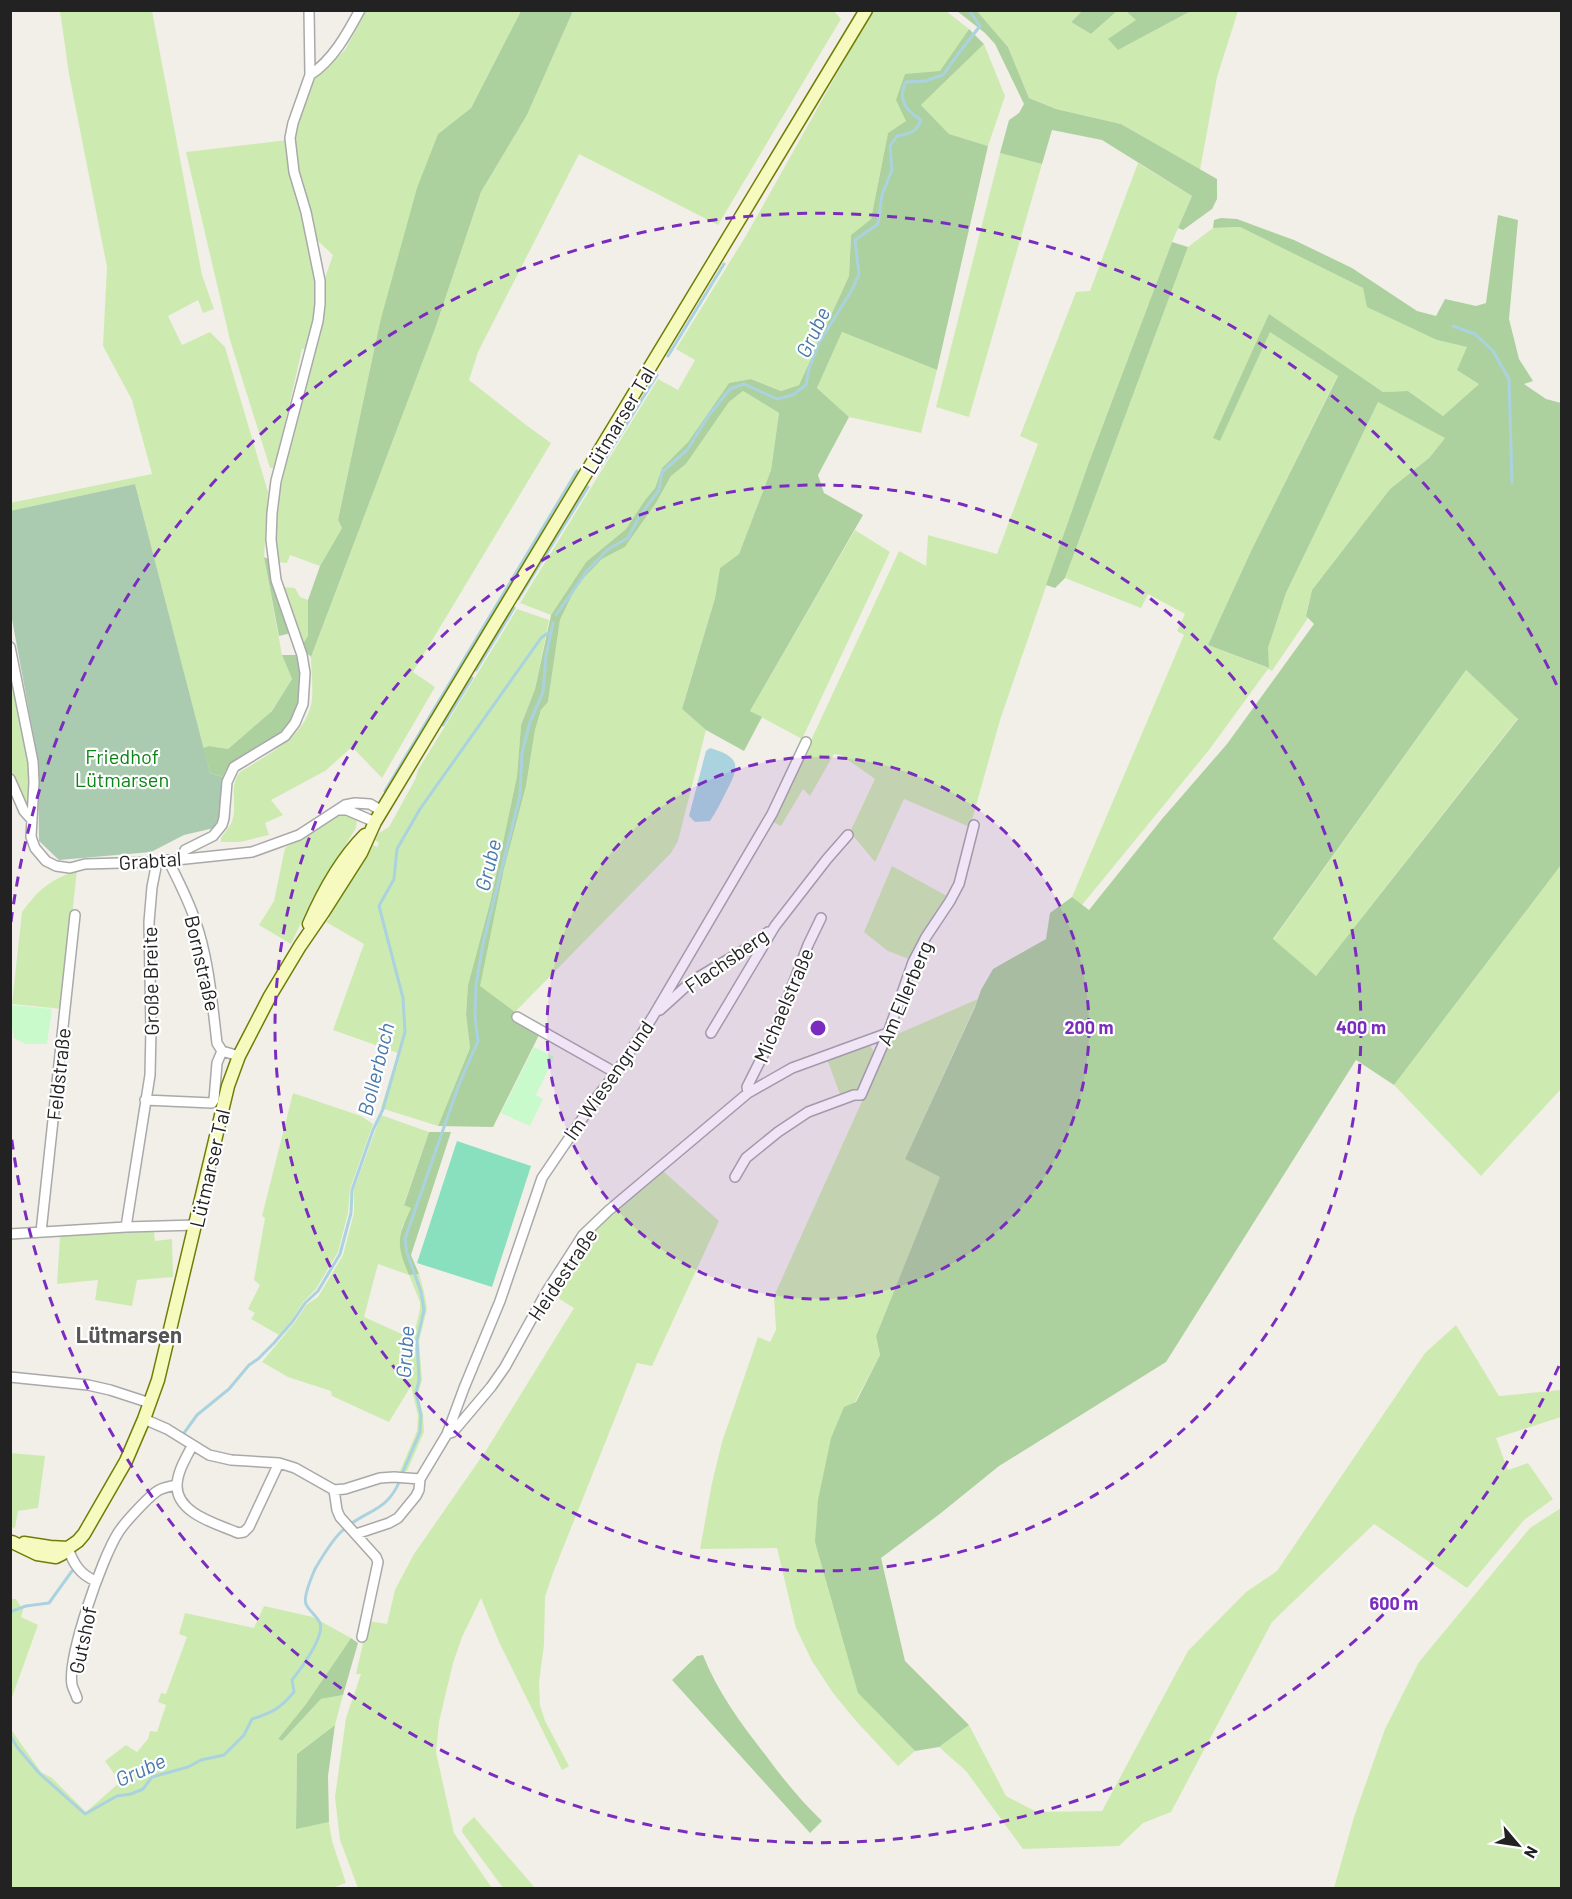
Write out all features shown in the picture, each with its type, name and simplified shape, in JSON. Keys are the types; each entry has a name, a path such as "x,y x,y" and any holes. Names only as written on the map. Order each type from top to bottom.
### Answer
{"main road":[{"name":"Lütmarser Tal","path":"144,1419 158,1380 221,1115 239,1056 300,946 317,906 346,857 382,811 866,10"},
{"path":"11,1542 44,1556 56,1557 78,1542 126,1461 144,1419"}],"street":[{"path":"182,858 185,850 213,836 222,825 227,782 234,767 285,736 296,723 303,704 305,673 302,655 276,580 271,540 276,481 318,321 320,304 320,281 316,255 294,172 290,138 310,75 309,10"},
{"path":"310,75 320,69 341,42 360,10"},
{"path":"10,647 33,762 32,820"},
{"name":"Im Wiesengrund","path":"447,1434 500,1302 542,1178 652,1018 772,814 806,742"},
{"name":"Grabtal","path":"10,779 24,811 32,820 31,837 35,848 46,861 56,866 70,868 252,852 299,835 345,805 369,804 382,811"},
{"path":"338,810 347,810 372,826"},
{"name":"Am Ellerberg","path":"735,1177 746,1158 778,1131 807,1113 854,1095 861,1095 888,1033 913,962 959,884 974,825"},
{"name":"Flachsberg","path":"711,1033 775,926 827,858 848,835"},
{"name":"Bornstraße","path":"168,860 196,922 210,983 217,1043 222,1051"},
{"name":"Große Breite","path":"126,1227 150,1075 152,1029 149,922 157,862"},
{"name":"Feldstraße","path":"41,1232 75,915"},
{"name":"Michaelstraße","path":"748,1093 747,1087 776,1031 808,945 821,918"},
{"name":"Flachsberg","path":"652,1018 692,981 754,944 775,926"},
{"path":"517,1017 616,1072"},
{"name":"Heidestraße","path":"354,1532 389,1523 398,1518 416,1496 420,1479 447,1434 453,1432 505,1367 547,1290 583,1235 608,1211 748,1093 792,1068 888,1033"},
{"path":"145,1100 212,1103 217,1063 222,1051 239,1056"},
{"path":"10,1234 196,1225"},
{"path":"10,1377 88,1385 150,1403"},
{"path":"144,1419 168,1430 209,1455 231,1460 279,1463 295,1468 334,1490 345,1489 380,1478 420,1479"},
{"path":"192,1446 179,1475 177,1485 181,1501 195,1513 238,1533 244,1532 249,1527 279,1463"},
{"name":"Gutshof","path":"77,1698 72,1685 72,1667 96,1581 118,1532 150,1497 159,1490 177,1485"},
{"path":"334,1490 337,1510 378,1562 362,1637"},
{"name":"Gutshof","path":"68,1548 79,1570 86,1578 96,1581"}],"green space":[{"path":"60,11 152,11 202,275 214,309 203,313 198,300 168,316 182,345 210,332 225,347 268,492 264,557 282,655 292,679 272,711 228,749 209,746 203,748 135,484 11,511 10,503 152,474 132,400 103,346 107,267 69,74"},
{"path":"366,11 521,11 471,108 438,134 380,322 338,520 342,528 320,566 290,555 287,563 277,562 279,497 293,428 326,307 324,281 333,255 316,239 297,166 295,137 298,118 310,84 345,50"},
{"path":"521,11 573,11 527,115 481,192 435,329 311,657 301,647 308,636 308,600 320,566 342,528 338,520 380,322 417,188 438,134 471,108"},
{"path":"573,11 834,11 841,19 718,225 579,154 478,352 469,380 551,443 413,672 435,687 382,778 352,747 325,771 271,800 283,815 265,823 269,835 240,842 221,842 234,815 234,790 236,778 240,772 292,737 307,717 312,700 311,657 435,329 481,192 527,115"},
{"path":"872,11 946,11 969,29 907,121 888,133 871,219 851,235 849,276 799,385 781,391 751,379 729,383 688,442 662,468 655,488 626,529 586,562 551,615 520,603 658,379 678,390 695,360 676,349 747,234"},
{"path":"957,11 977,11 1008,47 1029,98 1056,109 1121,124 1217,179 1217,199 1212,209 1183,230 1178,228 1192,196 1102,140 1052,130 1042,164 1000,153 1009,120 1019,113 1024,104 995,44"},
{"path":"977,11 1082,11 1071,22 1091,34 1117,11 1126,11 1137,20 1118,50 1191,11 1238,11 1217,77 1200,170 1121,124 1056,109 1029,98 1008,47"},
{"path":"1082,11 1117,11 1091,34 1071,22"},
{"path":"1126,11 1191,11 1118,50 1108,39 1136,20"},
{"path":"969,29 984,44 921,105 949,134 988,146 937,370 842,332 817,388 849,417 818,475 824,493 863,515 750,711 762,717 744,751 706,730 682,709 715,598 720,568 739,554 771,470 779,413 743,391 729,402 686,464 671,476 656,503 625,547 602,559 581,581 560,620 548,702 541,710 535,730 526,786 504,869 480,986 515,1012 512,1017 540,1033 493,1127 438,1126 470,1048 466,1014 468,985 491,899 517,776 521,725 535,689 551,615 586,562 626,529 655,488 662,468 688,442 729,383 751,379 781,391 799,385 849,276 851,235 871,219 888,133 906,121 896,100 905,74 940,71"},
{"path":"984,44 1005,96 988,146 949,134 921,105"},
{"path":"288,140 317,274 318,304 308,350 302,349 275,468 270,468 230,340 186,152"},
{"path":"1000,153 1042,164 969,417 936,407"},
{"path":"1138,163 1192,196 1172,242 1089,462 1000,720 970,827 904,799 875,862 850,832 875,779 841,755 834,754 810,796 803,789 781,826 773,822 899,551 926,566 928,535 997,554 1038,444 1020,436 1076,292 1090,291"},
{"path":"1498,215 1518,220 1509,319 1519,359 1533,381 1524,384 1546,399 1561,403 1561,865 1394,1085 1356,1060 1166,1362 999,1466 881,1558 905,1661 969,1725 939,1747 915,1751 858,1693 815,1542 818,1500 831,1438 844,1407 856,1402 880,1355 876,1336 940,1177 905,1159 981,990 993,969 1046,939 1050,913 1072,897 1089,910 1162,819 1227,744 1314,624 1306,616 1312,590 1390,489 1429,458 1445,438 1378,402 1286,593 1268,648 1269,668 1208,645 1251,551 1338,376 1270,332 1220,441 1213,438 1269,314 1383,392 1408,391 1443,416 1479,384 1457,370 1467,347 1437,340 1367,307 1363,288 1240,227 1213,228 1214,220 1237,219 1294,240 1352,268 1417,311 1436,316 1445,299 1476,306 1486,303","holes":["1466,670 1518,719 1316,976 1273,939"]},
{"path":"1240,227 1363,288 1437,340 1468,347 1479,384 1443,416 1408,391 1383,392 1269,315 1220,440 1270,331 1338,375 1251,551 1208,645 1268,668 1268,648 1286,593 1378,401 1446,437 1429,458 1390,489 1312,590 1306,615 1308,618 1272,671 1268,669 1209,750 1082,905 1072,897 1184,635 1177,631 1185,614 1148,594 1141,608 1065,578 1188,247 1213,228"},
{"path":"1172,242 1188,247 1065,578 1055,588 1046,585 1089,462"},
{"path":"842,332 937,370 921,433 849,417 817,388"},
{"path":"743,391 779,413 771,470 739,554 720,568 715,598 682,709 706,730 678,841 671,853 515,1012 479,986 504,869 526,786 535,730 541,710 548,702 560,620 581,581 602,559 625,547 656,503 671,476 686,464 729,402"},
{"name":"Friedhof Lütmarsen","path":"135,484 210,773 223,777 219,818 214,828 184,835 151,852 59,860 39,841 38,760 11,614 10,511"},
{"path":"855,530 890,552 802,739 750,711"},
{"path":"264,557 270,560 291,633 279,636"},
{"path":"282,587 295,588 300,597 308,600 309,636 301,647"},
{"path":"517,609 549,620 535,689 521,725 517,776 491,899 468,985 466,1014 470,1048 438,1126 381,1108 398,1053 333,1030 364,944 326,922 330,918 327,916 351,881 372,844 377,847 379,843 375,840 379,833 389,827 416,778 418,770"},
{"path":"282,655 296,655 301,677 301,696 297,711 278,734 231,764 223,777 210,773 203,748 209,746 228,749 272,711 292,679"},
{"path":"1466,670 1518,718 1316,976 1273,940"},
{"path":"13,677 29,760 30,807 25,804 11,772 10,678"},
{"path":"349,815 357,819 356,828 312,899 291,944 259,925 274,901 285,848 339,816"},
{"path":"1561,865 1561,1089 1481,1176 1394,1085"},
{"path":"892,866 947,896 909,959 888,951 864,932"},
{"path":"77,870 62,1009 12,1004 22,912 46,886"},
{"path":"978,999 905,1159 941,1176 876,1336 880,1355 855,1402 858,1693 915,1751 898,1766 833,1693 812,1661 796,1628 777,1548 700,1549 722,1442 758,1337 770,1342 776,1330 774,1296 888,1044 893,1036"},
{"path":"12,1005 52,1009 47,1044 26,1044 14,1038 11,1022"},
{"path":"869,1044 875,1053 858,1090 841,1097 827,1059"},
{"path":"534,1047 554,1057 536,1095 543,1099 530,1126 501,1113"},
{"path":"293,1093 361,1116 373,1124 350,1189 348,1213 338,1252 316,1289 303,1302 279,1335 251,1319 255,1313 248,1309 260,1285 254,1280 265,1218 262,1216"},
{"path":"381,1115 429,1132 404,1204 412,1207 402,1227 409,1275 419,1274 427,1309 419,1341 422,1380 418,1394 424,1432 407,1471 400,1471 417,1431 418,1416 411,1386 389,1422 332,1396 331,1391 288,1377 262,1362 306,1305 318,1297 343,1255 354,1213 354,1189","holes":["378,1264 409,1275 420,1302 413,1339 364,1317"]},
{"path":"429,1132 451,1132 411,1255 419,1274 409,1275 400,1248 401,1234 411,1208 404,1205"},
{"path":"457,1141 531,1166 492,1287 417,1263"},
{"path":"663,1171 719,1221 652,1366 637,1363 545,1597 544,1645 539,1682 540,1705 545,1721 569,1766 562,1770 499,1642 481,1598 462,1637 453,1663 439,1722 436,1752 454,1833 492,1888 358,1888 340,1840 335,1797 346,1718 361,1674 356,1674 368,1621 387,1624 395,1590 414,1554 487,1449 574,1308 550,1293 586,1238 613,1212"},
{"path":"154,1231 155,1241 172,1239 173,1277 137,1280 132,1306 95,1300 98,1280 57,1284 60,1236"},
{"path":"1456,1325 1499,1396 1561,1390 1561,1417 1496,1438 1508,1470 1528,1463 1553,1499 1524,1520 1467,1588 1374,1524 1272,1622 1171,1812 1143,1823 1119,1846 1023,1849 966,1771 939,1747 969,1725 1006,1796 1037,1812 1102,1811 1188,1651 1246,1592 1277,1571 1425,1353"},
{"path":"10,1453 45,1456 38,1508 18,1511 15,1528 11,1527"},
{"path":"1561,1508 1561,1888 1334,1888 1354,1817 1385,1729 1419,1662 1530,1528"},
{"path":"11,1599 16,1599 23,1610 21,1617 38,1625 11,1700"},
{"path":"264,1606 313,1617 351,1638 306,1704 278,1739 282,1741 321,1699 343,1695 335,1725 297,1754 296,1828 329,1822 332,1841 346,1883 332,1888 11,1888 10,1728 41,1772 52,1778 86,1812 120,1782 105,1761 126,1745 137,1752 148,1739 150,1731 157,1732 166,1705 158,1702 161,1693 166,1694 187,1637 179,1634 185,1613 254,1628"},
{"path":"351,1638 358,1643 343,1695 321,1699 282,1741 278,1739 306,1704"},
{"path":"703,1655 723,1696 740,1721 786,1782 822,1821 810,1833 672,1680 697,1656"},
{"path":"335,1725 328,1776 329,1822 296,1829 297,1754"},
{"path":"474,1817 535,1888 503,1888 462,1832 463,1827"}],"water":[{"path":"710,748 732,759 735,764 734,775 710,821 695,822 689,816 706,751"}],"waterway":[{"name":"Grube","path":"556,615 587,571 607,550 628,538 639,517 659,490 662,472 687,450 709,415 730,389 744,384 777,399 793,395 806,385 809,369 819,343 852,290 859,274 855,240 878,224 882,195 892,170 890,146 897,136 914,130 921,120 904,104 903,88 906,82 925,81 943,75 980,26 969,10"},
{"path":"668,356 724,264"},
{"path":"1453,326 1475,334 1493,351 1509,379 1512,483"},
{"path":"596,474 657,375"},
{"path":"385,791 577,471"},
{"path":"518,599 588,487"},
{"path":"476,670 514,608"},
{"name":"Grube","path":"402,1474 420,1432 421,1415 416,1393 419,1380 417,1340 424,1310 405,1239 458,1087 478,1041 475,1016 476,985 483,944 520,795 522,753 530,722 543,692 546,656 553,623"},
{"name":"Bollerbach","path":"184,1433 197,1415 229,1389 249,1365 274,1343 305,1303 318,1291 340,1254 351,1213 352,1190 373,1130 383,1109 405,1032 403,998 379,906 394,879 397,849 420,809 541,638 548,633"},
{"path":"443,725 472,678"},
{"name":"Grube","path":"10,1735 39,1773 85,1814 117,1796 143,1789 152,1777 188,1767 201,1760 224,1755 244,1735 252,1719 275,1710 294,1692 292,1680 311,1652 321,1629 319,1620 307,1607 305,1601 315,1569 338,1535 350,1524 389,1499 400,1480"},
{"name":"Bollerbach","path":"10,1612 26,1606 49,1603 72,1571"}],"district":[{"name":"Lütmarsen","path":"129,1334"}]}
